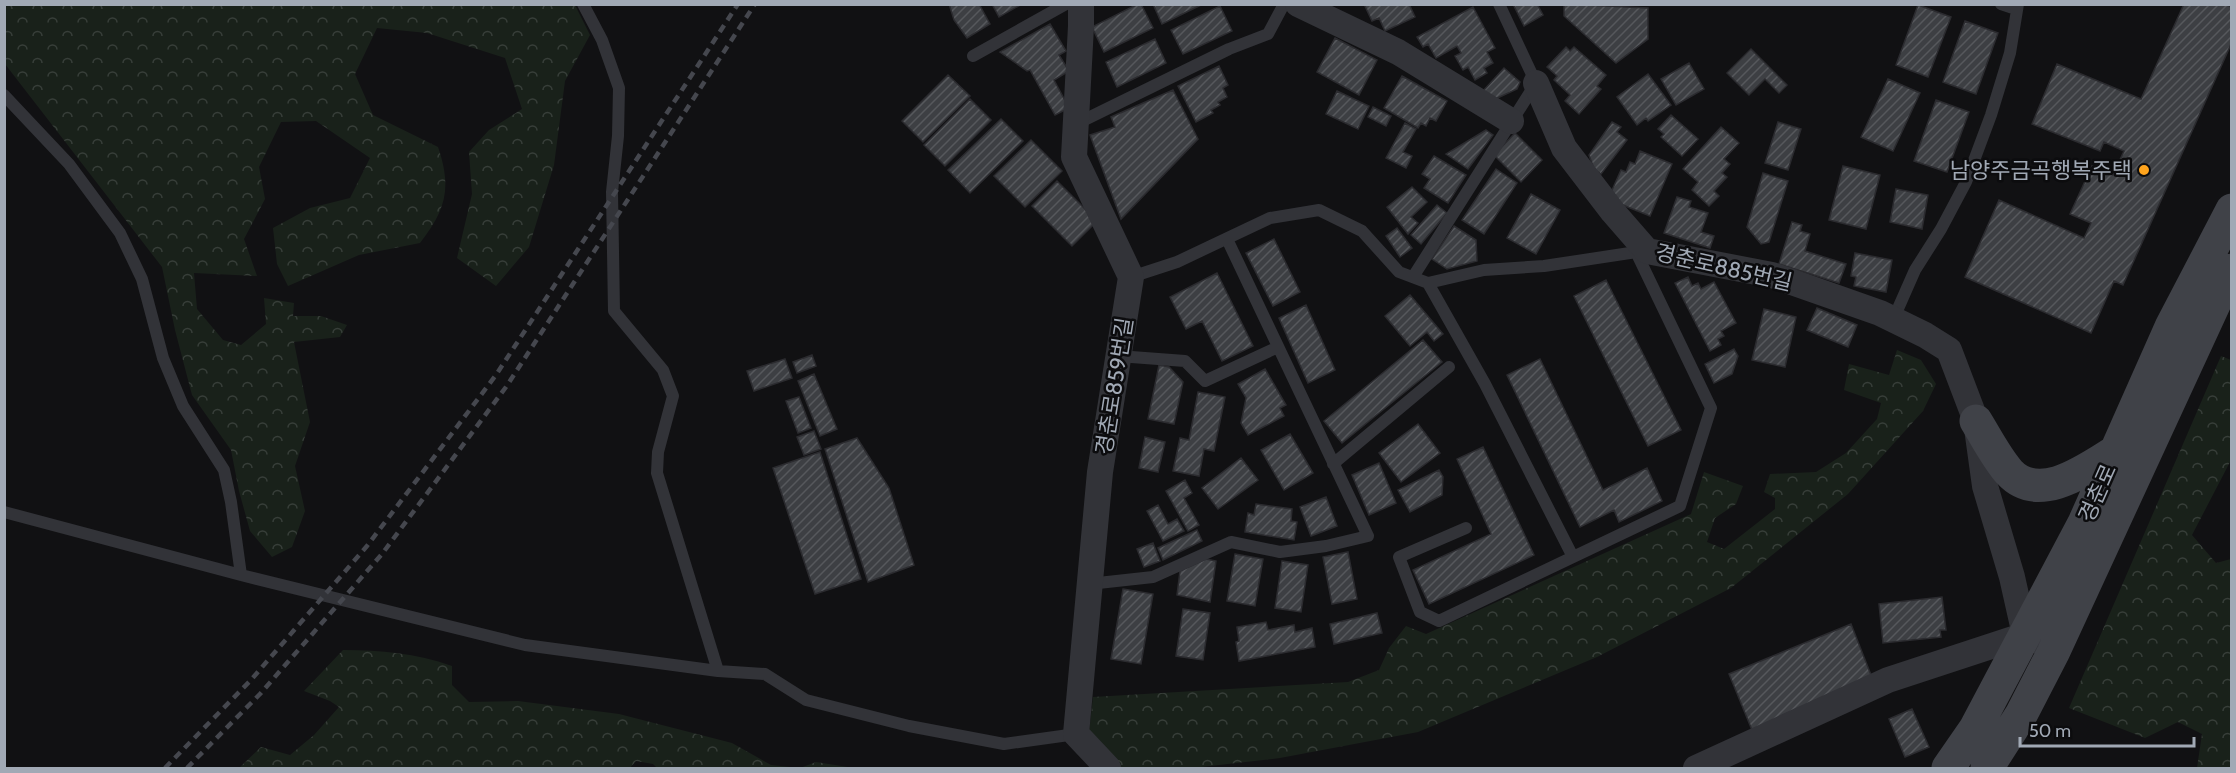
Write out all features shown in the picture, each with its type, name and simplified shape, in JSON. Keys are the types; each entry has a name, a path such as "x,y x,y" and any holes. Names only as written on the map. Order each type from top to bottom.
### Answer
{"street":[{"path":"1081,4 1074,157 1131,277"},
{"path":"1298,4 1398,52 1511,122"},
{"name":"경춘로885번길","path":"1536,83 1564,148 1641,251 1772,275 1893,320 1925,335 1949,350 1976,421 1984,486 2012,577 2025,635"},
{"name":"경춘로","path":"1948,768 1975,729 2084,523 2171,327 2232,210"},
{"name":"경춘로","path":"1987,768 2021,715 2053,653 2223,285 2232,270"},
{"name":"경춘로859번길","path":"1076,734 1100,472 1131,277"},
{"path":"1976,421 2009,472 2024,483 2040,487 2082,472 2116,451"},
{"path":"1696,768 1888,680 2025,635 2053,653"},
{"path":"1076,734 1108,768"}],"lane":[{"path":"584,4 602,40 619,88 618,136 612,192 614,311 663,370 673,396 658,452 657,473 718,671"},
{"path":"973,56 1066,4"},
{"path":"1076,124 1229,49 1268,34 1284,4"},
{"path":"1413,277 1536,83 1499,4"},
{"path":"1893,320 1915,270 1941,229 1966,182 1991,115 2010,53 2017,7 2001,4"},
{"path":"4,95 69,164 120,233 142,279 164,358 183,405 224,470 241,575"},
{"path":"1131,277 1177,262 1270,218 1319,210 1362,231 1399,272 1428,283 1484,270 1544,266 1641,251 1711,408 1680,506 1439,621 1420,612 1399,557 1466,528"},
{"path":"1089,584 1154,577 1231,542 1280,552 1326,546 1368,536 1227,238"},
{"path":"1428,283 1485,384 1573,557"},
{"path":"1119,356 1185,362 1205,381 1278,347"},
{"path":"1333,464 1449,367"},
{"path":"4,512 241,575 525,645 718,671 765,674 806,700 909,726 1004,744 1076,734"}],"green space":[{"path":"5,4 575,5 590,35 565,81 554,165 529,247 496,286 457,258 472,194 469,152 489,130 522,109 505,58 427,33 377,28 355,74 373,115 438,147 445,175 444,198 436,220 429,231 420,243 359,255 288,286 277,264 273,228 310,208 350,198 370,158 316,121 281,122 259,167 265,199 244,239 257,276 194,273 197,309 223,340 241,345 266,324 264,298 294,303 293,316 321,316 347,325 340,337 294,342 310,422 295,466 305,511 292,547 272,557 250,531 231,450 192,395 162,267 5,64"},
{"path":"1897,350 1921,360 1936,384 1923,411 1848,494 1731,588 1597,657 1418,732 1280,758 1193,768 1117,768 1089,733 1093,697 1348,682 1379,670 1389,648 1406,626 1426,634 1691,514 1704,472 1743,486 1736,504 1715,518 1707,542 1724,549 1775,509 1775,498 1764,492 1770,474 1816,472 1846,453 1877,419 1881,403 1844,390 1849,364 1889,375"},
{"path":"2221,356 2231,360 2231,460 2192,535 2216,563 2231,559 2231,768 2197,768 2202,734 2178,722 2145,738 2069,708"},
{"path":"343,650 398,653 452,666 452,685 469,702 518,701 619,714 732,743 771,765 800,768 657,768 653,764 636,761 630,768 239,768 261,747 290,755 314,735 339,707 304,691"},
{"path":"816,762 854,768 800,768"}],"building":[{"path":"949,4 979,4 990,24 967,38 954,20"},
{"path":"992,4 1022,4 999,17"},
{"path":"1141,4 1153,28 1104,52 1092,27"},
{"path":"1153,4 1203,4 1162,24"},
{"path":"1364,4 1409,4 1415,17 1385,31 1379,18 1372,21"},
{"path":"1513,4 1537,4 1543,15 1524,26"},
{"path":"1564,4 1648,8 1648,39 1616,63 1564,16"},
{"name":"남양주금곡행복주택","path":"2184,4 2226,4 2232,8 2232,42 2123,285 2114,281 2091,333 1965,277 1999,200 2084,238 2091,223 2070,214 2092,166 2113,175 2124,151 2104,142 2100,151 2032,124 2057,64 2141,99"},
{"path":"1918,5 1951,17 1928,77 1896,65"},
{"path":"1220,6 1232,31 1183,54 1171,30"},
{"path":"1473,7 1495,48 1487,52 1493,63 1484,68 1487,73 1475,80 1468,67 1463,70 1455,56 1461,53 1457,46 1436,58 1428,44 1423,47 1417,37"},
{"path":"1965,21 1998,33 1976,94 1943,82"},
{"path":"1050,24 1066,51 1059,55 1069,71 1054,80 1069,108 1055,115 1030,70 1027,71 1000,52"},
{"path":"1335,38 1377,60 1359,95 1317,72"},
{"path":"1155,39 1166,63 1117,87 1106,62"},
{"path":"1566,47 1570,51 1574,47 1606,75 1597,86 1601,89 1579,114 1565,101 1570,95 1554,80 1557,76 1547,67"},
{"path":"1751,49 1787,85 1779,93 1765,79 1749,95 1727,73"},
{"path":"1689,63 1704,89 1676,105 1661,79"},
{"path":"1219,66 1228,85 1223,88 1227,97 1211,110 1213,113 1196,122 1178,86"},
{"path":"1504,68 1520,82 1517,89 1493,100 1483,91"},
{"path":"1648,74 1671,105 1648,121 1646,118 1637,125 1617,97"},
{"path":"948,75 970,96 923,142 902,121"},
{"path":"1402,76 1447,101 1436,121 1430,118 1426,126 1421,123 1418,128 1384,108"},
{"path":"1888,79 1920,93 1893,151 1861,137"},
{"path":"1173,90 1198,139 1121,219 1090,135 1115,127 1111,117"},
{"path":"1337,91 1369,106 1358,129 1326,114"},
{"path":"970,99 991,120 945,166 924,145"},
{"path":"1936,100 1969,112 1947,172 1914,161"},
{"path":"1373,107 1391,116 1386,126 1368,117"},
{"path":"1671,115 1698,139 1682,156 1661,137 1664,134 1658,129"},
{"path":"1001,119 1023,141 970,193 948,170"},
{"path":"1612,122 1621,127 1617,132 1627,140 1601,174 1594,169 1589,155"},
{"path":"1778,122 1801,129 1788,170 1765,163"},
{"path":"1405,123 1416,129 1403,152 1412,156 1406,168 1386,158"},
{"path":"1721,127 1739,143 1724,159 1730,164 1722,173 1727,177 1714,191 1719,196 1709,206 1692,190 1698,182 1683,169"},
{"path":"1486,130 1493,135 1468,169 1446,154"},
{"path":"1515,133 1542,160 1521,182 1494,155"},
{"path":"1031,140 1062,171 1025,207 994,176"},
{"path":"1640,151 1672,164 1650,216 1608,199 1621,170 1626,172 1630,162 1635,164"},
{"path":"1434,156 1466,175 1448,203 1424,188 1430,179 1422,174"},
{"path":"1843,166 1880,175 1866,229 1829,220"},
{"path":"1496,169 1517,183 1484,234 1462,220"},
{"path":"1763,173 1788,181 1769,242 1761,244 1747,227"},
{"path":"1057,181 1097,221 1072,246 1032,206"},
{"path":"1412,187 1427,202 1411,217 1418,223 1408,234 1387,207"},
{"path":"1896,189 1928,195 1922,229 1890,222"},
{"path":"1531,194 1560,210 1536,254 1507,238"},
{"path":"1677,197 1691,201 1689,207 1708,213 1701,232 1714,236 1710,248 1664,233"},
{"path":"1437,205 1447,213 1421,244 1411,235"},
{"path":"1792,222 1802,225 1800,231 1810,234 1805,251 1846,264 1839,283 1779,264"},
{"path":"1454,226 1476,240 1477,261 1447,269 1432,259"},
{"path":"1397,228 1412,248 1400,257 1386,236"},
{"path":"1274,239 1300,292 1273,306 1246,253"},
{"path":"1855,253 1892,260 1886,292 1854,286 1856,277 1851,276"},
{"path":"1217,273 1253,346 1222,361 1202,321 1186,329 1170,297"},
{"path":"1688,277 1692,286 1698,283 1701,289 1714,282 1736,323 1721,331 1724,336 1718,339 1721,345 1710,351 1675,283"},
{"path":"1606,280 1681,430 1648,446 1574,296"},
{"path":"1410,295 1443,334 1434,341 1427,332 1410,346 1385,316"},
{"path":"1306,305 1335,370 1308,383 1279,318"},
{"path":"1817,308 1857,325 1848,347 1807,330"},
{"path":"1764,309 1796,317 1785,367 1752,360"},
{"path":"1423,340 1442,362 1342,443 1324,421"},
{"path":"1734,349 1738,356 1732,374 1714,383 1705,364"},
{"path":"812,355 816,366 797,373 793,362"},
{"path":"785,359 792,378 754,391 747,371"},
{"path":"1540,359 1603,490 1647,468 1662,501 1619,522 1614,510 1580,527 1507,375"},
{"path":"1159,365 1169,367 1183,382 1174,424 1148,419"},
{"path":"1265,369 1286,405 1280,408 1284,416 1248,435 1241,423 1246,398 1238,384"},
{"path":"814,374 837,429 820,436 798,381"},
{"path":"1198,392 1225,397 1214,451 1204,449 1199,476 1173,471 1180,438 1189,440"},
{"path":"799,397 811,428 798,433 786,401"},
{"path":"1418,424 1440,453 1401,482 1379,453"},
{"path":"814,431 821,449 804,455 797,437"},
{"path":"1290,434 1313,473 1284,490 1261,450"},
{"path":"1145,437 1165,442 1158,472 1139,468"},
{"path":"857,438 889,488 914,565 868,582 825,449"},
{"path":"1483,447 1534,555 1429,604 1413,570 1491,534 1457,459"},
{"path":"820,452 861,579 815,594 773,468"},
{"path":"1241,458 1258,480 1218,509 1202,488"},
{"path":"1379,463 1396,503 1369,515 1352,475"},
{"path":"1439,470 1443,477 1442,495 1410,512 1398,490"},
{"path":"1185,480 1192,493 1184,498 1199,525 1188,531 1166,491"},
{"path":"1326,497 1337,526 1311,536 1300,507"},
{"path":"1256,504 1292,509 1291,521 1297,522 1294,540 1245,532 1248,513 1254,515"},
{"path":"1158,505 1168,524 1177,519 1184,531 1163,541 1147,511"},
{"path":"1197,530 1202,541 1163,560 1158,548"},
{"path":"1153,543 1160,561 1144,567 1137,549"},
{"path":"1348,552 1357,599 1332,604 1323,557"},
{"path":"1235,554 1263,559 1255,606 1227,601"},
{"path":"1206,559 1216,561 1210,602 1177,595 1180,571"},
{"path":"1282,561 1308,565 1301,612 1275,608"},
{"path":"1123,589 1153,594 1141,664 1111,659"},
{"path":"1942,597 1946,630 1940,630 1941,637 1883,643 1879,604"},
{"path":"1183,609 1210,613 1203,660 1176,656"},
{"path":"1377,613 1382,633 1334,644 1330,624"},
{"path":"1266,622 1268,630 1294,625 1295,632 1312,628 1315,647 1239,661 1236,642 1239,641 1237,627"},
{"path":"1851,624 1873,680 1752,730 1729,674"},
{"path":"1912,709 1929,747 1905,757 1889,719"}],"railway":[{"path":"165,768 250,681 367,546 496,375 738,4"},
{"path":"187,768 260,694 382,554 506,387 755,4"}],"place":[{"name":"남양주금곡행복주택","path":"2144,170"}]}
